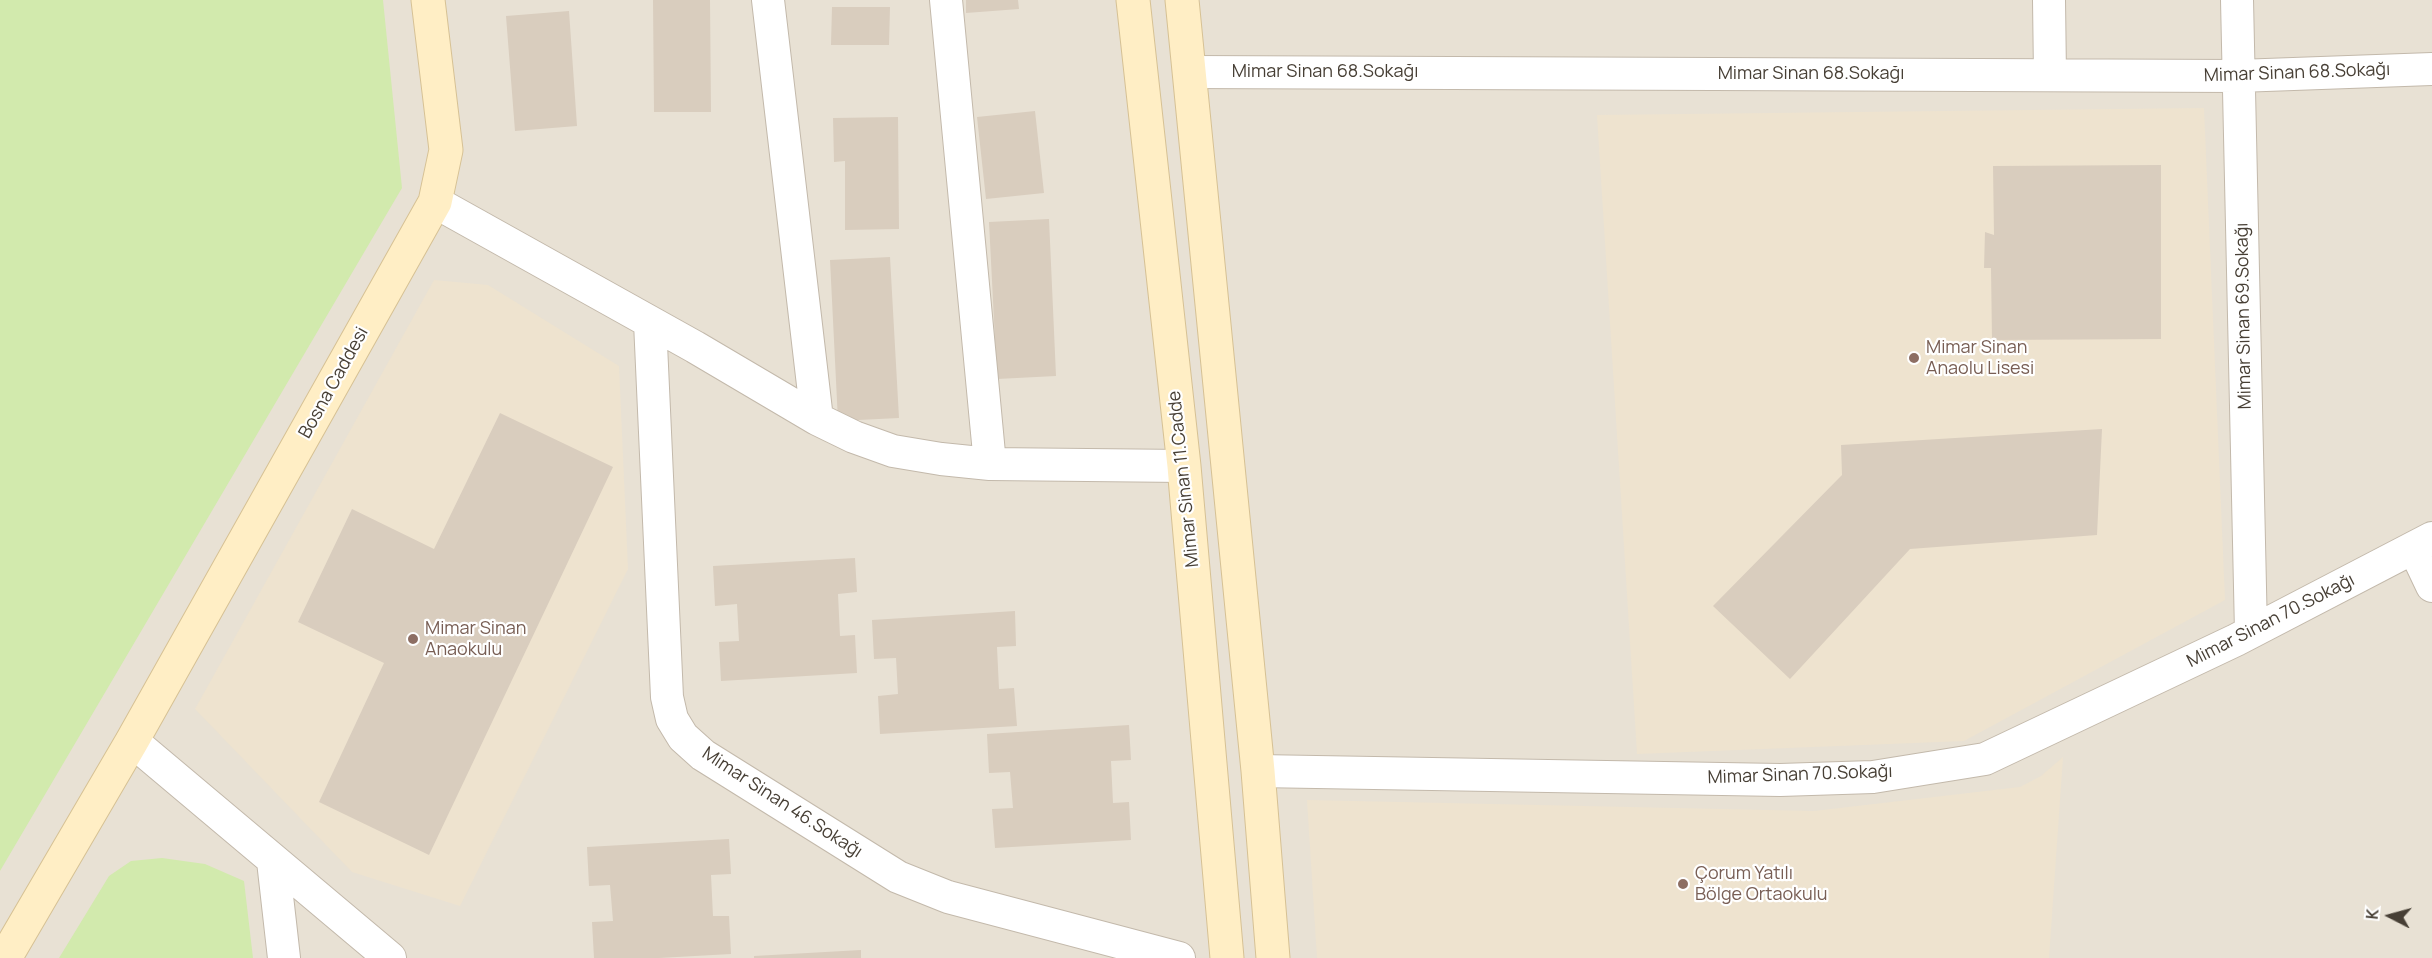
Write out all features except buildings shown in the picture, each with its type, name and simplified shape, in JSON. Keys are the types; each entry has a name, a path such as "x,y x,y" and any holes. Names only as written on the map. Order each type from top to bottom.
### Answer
{"street":[{"name":"Bosna Caddesi","path":"5,958 132,741 435,202 446,150 428,0"},
{"path":"768,0 817,419"},
{"path":"946,0 990,464"},
{"name":"Mimar Sinan 11.Cadde","path":"1133,0 1184,466 1227,958"},
{"path":"1182,0 1258,771 1273,958"},
{"path":"2049,0 2050,75"},
{"name":"Mimar Sinan 69.Sokağı","path":"2237,0 2252,632"},
{"name":"Mimar Sinan 68.Sokağı","path":"1190,72 2238,76 2432,69"},
{"path":"435,202 650,322 817,419 854,437 893,451 990,464 1184,466"},
{"name":"Mimar Sinan 46.Sokağı","path":"650,322 667,697 672,718 683,737 703,754 898,877 948,897 1179,958"},
{"path":"2423,543 2432,586"},
{"name":"Mimar Sinan 70.Sokağı","path":"1258,771 1780,780 1873,777 1985,759 2252,632 2423,543"},
{"path":"132,741 390,958"},
{"path":"273,861 284,958"}],"shaded area":[{"path":"0,0 2432,0 2432,958 0,958"},
{"name":"Mimar Sinan Anaolu Lisesi","path":"2204,108 2225,600 1964,741 1637,754 1597,115"},
{"name":"Mimar Sinan Anaokulu","path":"434,280 488,285 619,366 628,569 460,906 352,872 195,709"},
{"name":"Çorum Yatılı Bölge Ortaokulu","path":"2063,757 2049,958 1317,958 1307,800 1814,811 2020,787 2041,776"}],"green space":[{"path":"0,0 383,0 402,188 0,871"},
{"path":"162,858 205,864 244,881 253,958 59,958 109,876 131,861"}],"place":[{"name":"Mimar Sinan Anaolu Lisesi","path":"1914,358"},
{"name":"Mimar Sinan Anaokulu","path":"413,639"},
{"name":"Çorum Yatılı Bölge Ortaokulu","path":"1683,884"}]}
